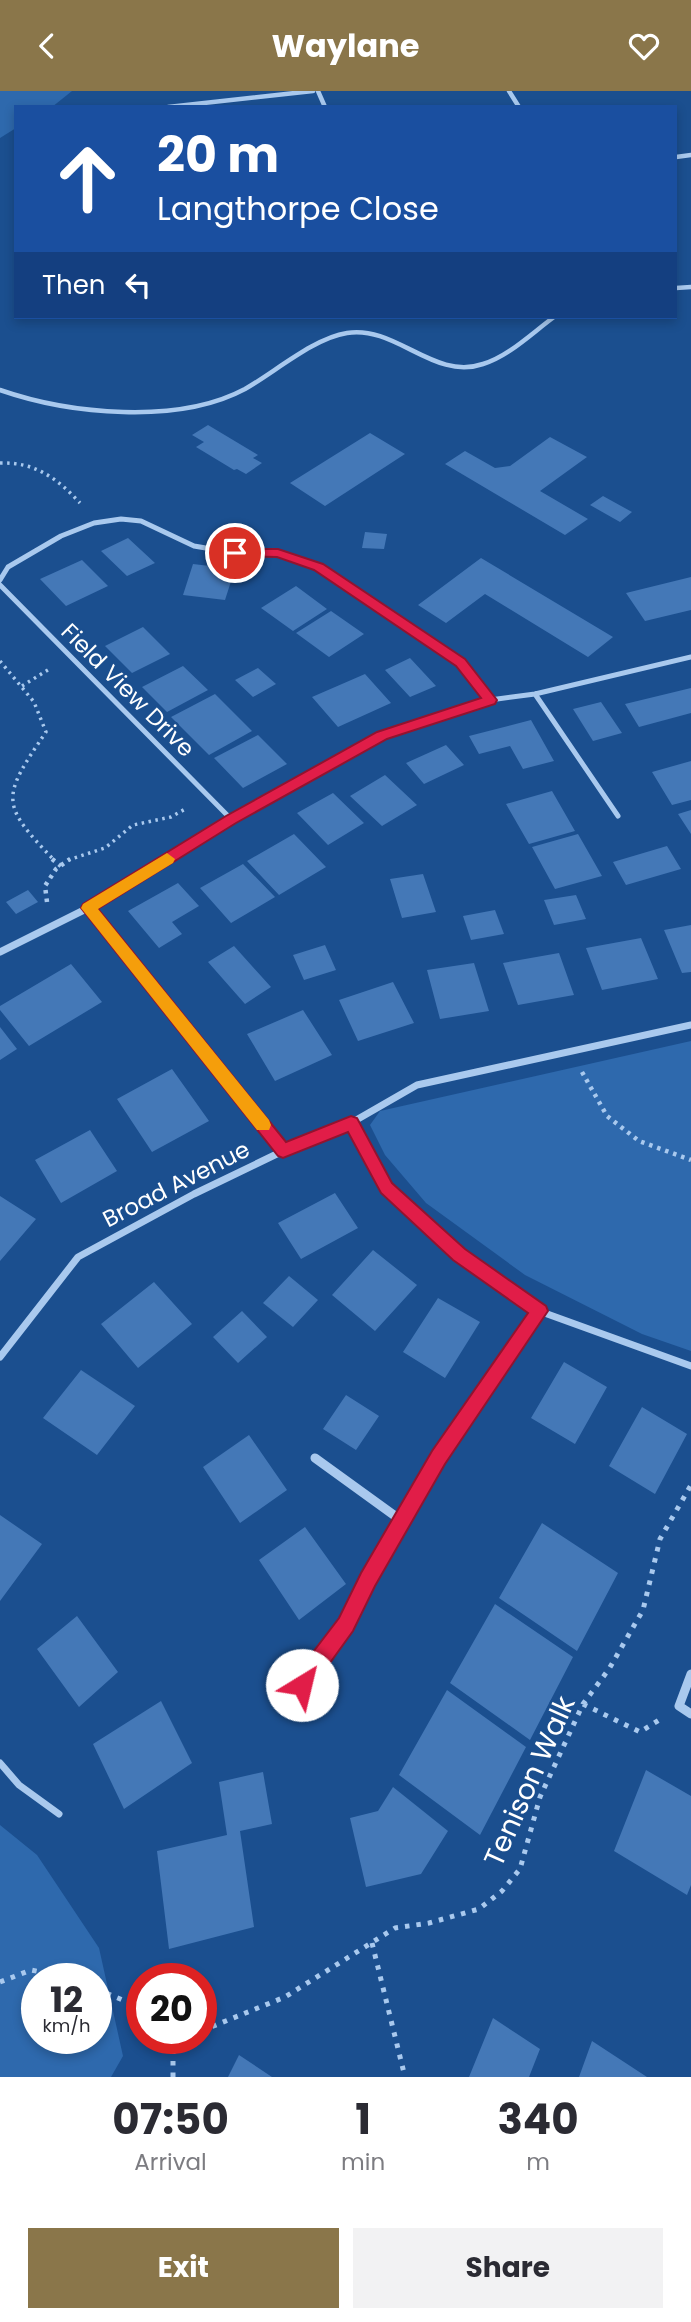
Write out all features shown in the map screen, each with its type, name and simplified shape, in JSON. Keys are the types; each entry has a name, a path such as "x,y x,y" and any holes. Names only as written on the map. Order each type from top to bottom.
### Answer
{"street":[{"path":"186,105 316,91"},
{"path":"0,390 16,397 81,410 193,408 230,396 338,334 357,331 374,333 445,365 467,368 484,364 551,319"},
{"name":"Field View Drive","path":"231,819 72,660 0,582 8,567 61,536 94,523 121,519 141,521 194,546 235,553 278,553 318,567 461,662 490,700"},
{"path":"0,952 89,908 231,819 382,736 490,700 535,694 691,657"},
{"path":"535,694 618,816"},
{"path":"89,908 283,1151"},
{"name":"Broad Avenue","path":"0,1357 78,1257 194,1193 283,1151 351,1123 417,1085 691,1025"},
{"path":"351,1123 386,1188 459,1255 539,1311 691,1366"},
{"path":"368,1580 439,1458 539,1311"},
{"path":"314,1458 402,1521"},
{"path":"691,1674 679,1706 691,1714"}],"lane":[{"path":"302,1685 346,1625 368,1580"},
{"path":"0,1763 19,1785 59,1814"}],"path":[{"path":"0,463 19,462 51,476 67,488 94,523"},
{"path":"22,686 55,666 72,660"},
{"path":"0,661 38,706 46,732 5,797"},
{"path":"65,919 47,903 46,895 46,886 61,866 71,858 104,848 133,825 170,817 208,796"},
{"path":"13,822 28,840 61,866"},
{"path":"572,1053 607,1116 639,1142 691,1160"},
{"name":"Tenison Walk","path":"217,2025 285,1997 395,1928 429,1923 479,1909 502,1891 520,1869 540,1797 583,1704 609,1669 643,1610 660,1539 691,1485"},
{"path":"583,1704 640,1732 679,1706"},
{"path":"372,1943 405,2077"},
{"path":"0,1982 21,1974"},
{"path":"173,2054 173,2077"}],"shaded area":[{"path":"0,91 72,91 54,105 14,105 14,129 0,138"},
{"path":"691,1041 691,1351 642,1334 525,1275 426,1203 385,1155 370,1125 380,1111"},
{"path":"0,1825 37,1855 99,1948 102,1963 21,1963 21,2054 112,2054 112,2006 123,2056 111,2077 0,2077"}],"building":[{"path":"208,425 258,455 253,458 262,463 246,474 234,470 196,447 204,442 192,435"},
{"path":"370,433 405,454 325,506 290,483"},
{"path":"550,437 587,457 540,491 588,519 565,535 445,464 465,451 495,468 510,466"},
{"path":"603,496 632,512 620,522 590,505"},
{"path":"365,532 387,534 384,549 362,548"},
{"path":"128,538 155,563 127,576 101,551"},
{"path":"481,558 613,637 588,657 485,594 446,623 418,605"},
{"path":"82,560 108,586 66,606 40,579"},
{"path":"193,564 235,569 225,600 183,595"},
{"path":"691,577 691,610 645,621 626,593"},
{"path":"296,586 327,609 293,631 261,608"},
{"path":"331,611 364,634 329,657 296,633"},
{"path":"143,627 170,654 132,673 105,646"},
{"path":"410,658 436,686 410,697 385,670"},
{"path":"183,666 208,690 167,712 142,687"},
{"path":"258,668 276,684 253,697 235,680"},
{"path":"365,674 391,703 338,727 312,697"},
{"path":"691,688 691,713 639,727 625,704"},
{"path":"215,694 252,731 209,755 171,717"},
{"path":"601,702 622,733 593,741 573,709"},
{"path":"531,720 554,761 523,769 510,746 479,754 469,736"},
{"path":"258,735 287,764 243,788 214,758"},
{"path":"446,745 464,765 424,784 406,763"},
{"path":"691,761 691,800 672,805 652,772"},
{"path":"385,775 417,805 382,826 350,796"},
{"path":"552,791 575,831 529,844 506,804"},
{"path":"333,793 364,823 328,845 297,813"},
{"path":"691,810 691,834 678,814"},
{"path":"294,834 326,867 279,895 247,861"},
{"path":"578,834 602,876 555,889 532,847"},
{"path":"667,846 681,869 626,885 613,862"},
{"path":"243,864 275,897 231,923 200,888"},
{"path":"423,874 436,912 402,918 390,879"},
{"path":"178,883 199,906 172,922 182,934 159,948 128,911"},
{"path":"28,890 38,902 16,914 6,902"},
{"path":"576,895 586,919 554,925 544,900"},
{"path":"495,910 504,934 471,940 463,916"},
{"path":"691,925 691,972 682,973 664,930"},
{"path":"641,938 658,979 602,990 586,948"},
{"path":"325,945 336,970 304,980 293,955"},
{"path":"234,946 271,987 245,1004 208,962"},
{"path":"559,953 574,995 518,1005 503,963"},
{"path":"474,963 489,1011 440,1019 427,970"},
{"path":"71,964 102,1002 29,1046 0,1010 0,1006"},
{"path":"393,982 414,1023 358,1041 339,1000"},
{"path":"303,1010 332,1055 275,1081 247,1034"},
{"path":"0,1027 17,1049 0,1060"},
{"path":"172,1069 209,1121 152,1152 117,1099"},
{"path":"90,1130 117,1171 61,1203 35,1160"},
{"path":"335,1193 358,1228 301,1259 278,1223"},
{"path":"0,1196 36,1219 0,1261"},
{"path":"373,1250 417,1285 375,1331 332,1295"},
{"path":"289,1276 318,1300 293,1327 263,1303"},
{"path":"154,1282 192,1324 138,1368 101,1324"},
{"path":"438,1298 480,1322 445,1378 403,1352"},
{"path":"242,1311 267,1337 238,1363 213,1337"},
{"path":"564,1362 607,1387 575,1444 531,1418"},
{"path":"81,1370 135,1406 97,1455 43,1418"},
{"path":"346,1395 379,1416 356,1450 323,1429"},
{"path":"642,1407 687,1434 655,1494 609,1466"},
{"path":"249,1435 287,1490 240,1523 203,1467"},
{"path":"0,1515 42,1544 0,1601"},
{"path":"542,1523 618,1573 577,1651 499,1598"},
{"path":"305,1527 346,1584 299,1620 259,1560"},
{"path":"495,1604 573,1657 530,1740 450,1683"},
{"path":"77,1616 118,1672 79,1707 37,1649"},
{"path":"447,1690 526,1747 480,1835 399,1775"},
{"path":"161,1701 192,1763 124,1809 93,1744"},
{"path":"646,1770 691,1796 691,1885 687,1895 614,1851"},
{"path":"263,1772 272,1824 240,1831 254,1927 169,1949 157,1851 227,1835 219,1782"},
{"path":"393,1787 448,1831 421,1874 366,1887 350,1818 378,1811"},
{"path":"493,2018 540,2049 529,2077 469,2077"},
{"path":"592,2041 647,2077 579,2077"},
{"path":"239,2055 272,2077 228,2077"}],"slow traffic":[{"path":"167,859 89,908 263,1125"}],"route":[{"path":"235,553 278,553 318,567 461,662 490,700 382,736 231,819 89,908 283,1151 351,1123 386,1188 459,1255 539,1311 439,1458 368,1580 346,1625 302,1685"}]}
